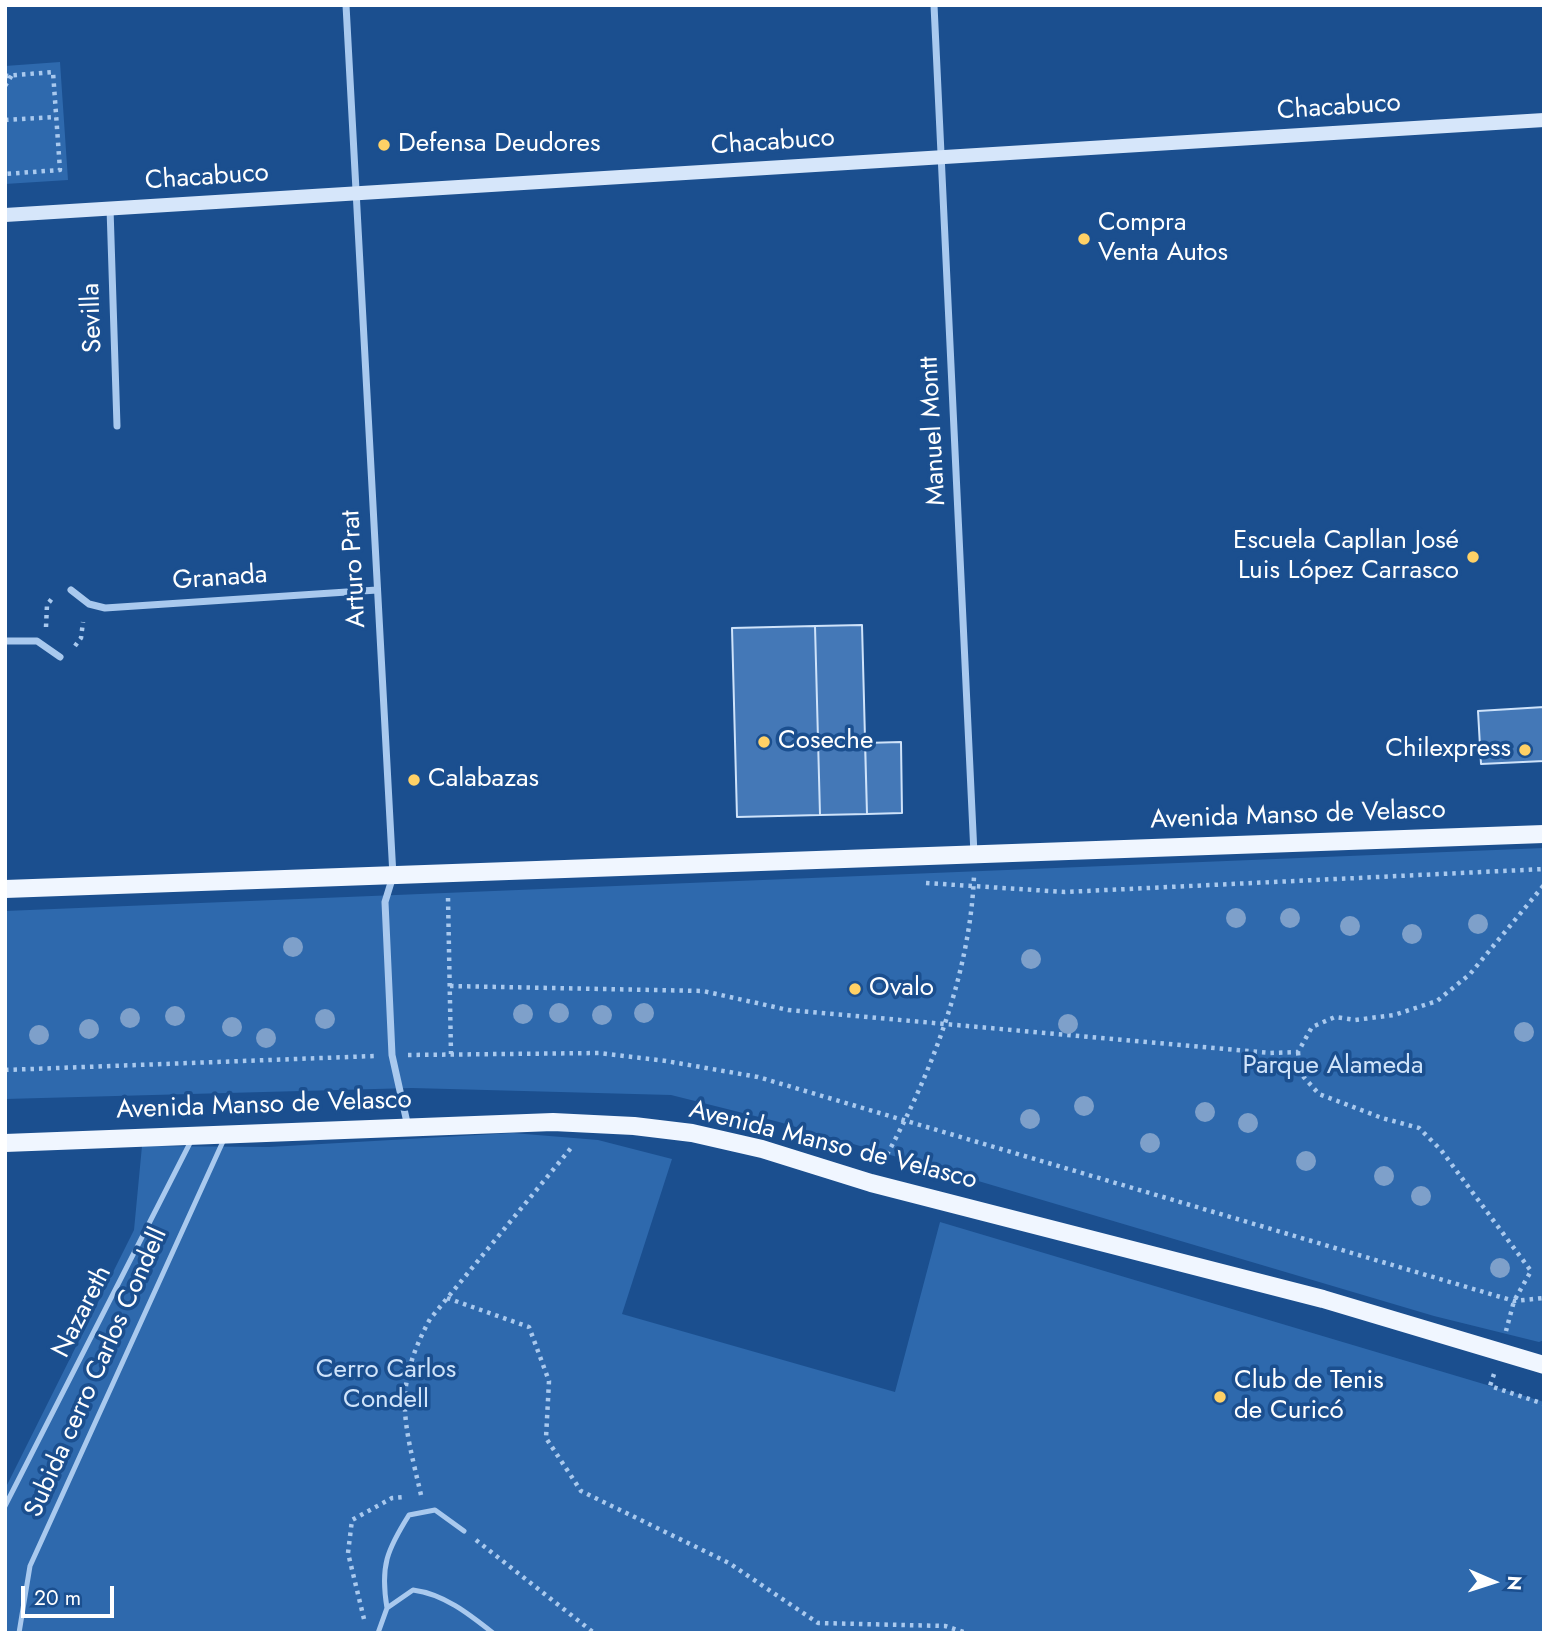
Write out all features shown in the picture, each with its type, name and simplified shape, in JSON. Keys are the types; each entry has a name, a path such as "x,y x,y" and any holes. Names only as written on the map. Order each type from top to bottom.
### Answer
{"main road":[{"name":"Avenida Manso de Velasco","path":"5,889 1544,834"},
{"name":"Avenida Manso de Velasco","path":"5,1143 408,1127 589,1123 692,1133 762,1149 872,1183 1323,1299 1544,1365"},
{"path":"1525,1361 1544,1357"}],"street":[{"name":"Arturo Prat","path":"346,5 393,876 385,902 392,1055 408,1127"},
{"name":"Manuel Montt","path":"934,5 975,854"},
{"name":"Chacabuco","path":"5,215 1544,120"},
{"name":"Sevilla","path":"110,208 117,426"},
{"name":"Granada","path":"71,590 84,601 105,608 377,590"},
{"path":"5,641 31,640 44,645 60,657"}],"lane":[{"name":"Subida cerro Carlos Condell","path":"19,1633 30,1566 226,1134"},
{"name":"Nazareth","path":"5,1506 194,1135"},
{"path":"379,1633 387,1608 382,1577 390,1545 409,1515 435,1510 464,1531"},
{"path":"387,1608 413,1590 431,1592 466,1612 493,1633"}],"path":[{"path":"5,76 52,72 60,170 5,174"},
{"path":"5,86 13,75"},
{"path":"5,120 56,117"},
{"path":"44,645 49,601 71,590"},
{"path":"60,657 81,638 84,601"},
{"path":"872,1183 906,1121 944,1021 968,939 975,854"},
{"path":"922,882 1065,892 1544,869"},
{"path":"1514,1301 1531,1271 1440,1150 1419,1128 1382,1118 1319,1094 1300,1073 1298,1052 1303,1038 1312,1027 1335,1017 1355,1020 1394,1016 1437,1001 1470,974 1544,885"},
{"path":"435,898 461,897"},
{"path":"448,898 451,1054"},
{"path":"450,986 703,991 788,1010 944,1021 1270,1053 1298,1052"},
{"path":"421,1494 404,1423 403,1386 412,1351 430,1319 589,1123"},
{"path":"447,1298 528,1327 549,1381 546,1438 581,1491 729,1563 818,1623 945,1626 967,1633"},
{"path":"464,1531 594,1633"}],"green space":[{"path":"60,62 68,180 5,184 5,66"},
{"name":"Parque Alameda","path":"1544,848 1544,1340 1539,1342 1434,1316 779,1122 671,1095 412,1088 5,1099 5,911"},
{"name":"Cerro Carlos Condell","path":"513,1133 598,1140 672,1159 622,1314 895,1392 940,1222 1544,1402 1544,1633 5,1633 5,1489 134,1230 142,1146 269,1147"}],"building":[{"path":"862,625 867,814 820,815 815,626"},
{"path":"815,626 820,815 737,817 732,628"},
{"path":"1544,707 1544,761 1481,764 1478,711"},
{"path":"901,742 902,813 867,814 865,743"}],"place":[{"name":"Defensa Deudores","path":"384,145"},
{"name":"Compra Venta Autos","path":"1084,239"},
{"name":"Escuela Capllan José Luis López Carrasco","path":"1473,557"},
{"name":"Coseche","path":"764,742"},
{"name":"Chilexpress","path":"1525,750"},
{"name":"Calabazas","path":"414,780"},
{"name":"Ovalo","path":"855,989"},
{"name":"Club de Tenis de Curicó","path":"1220,1397"}]}
